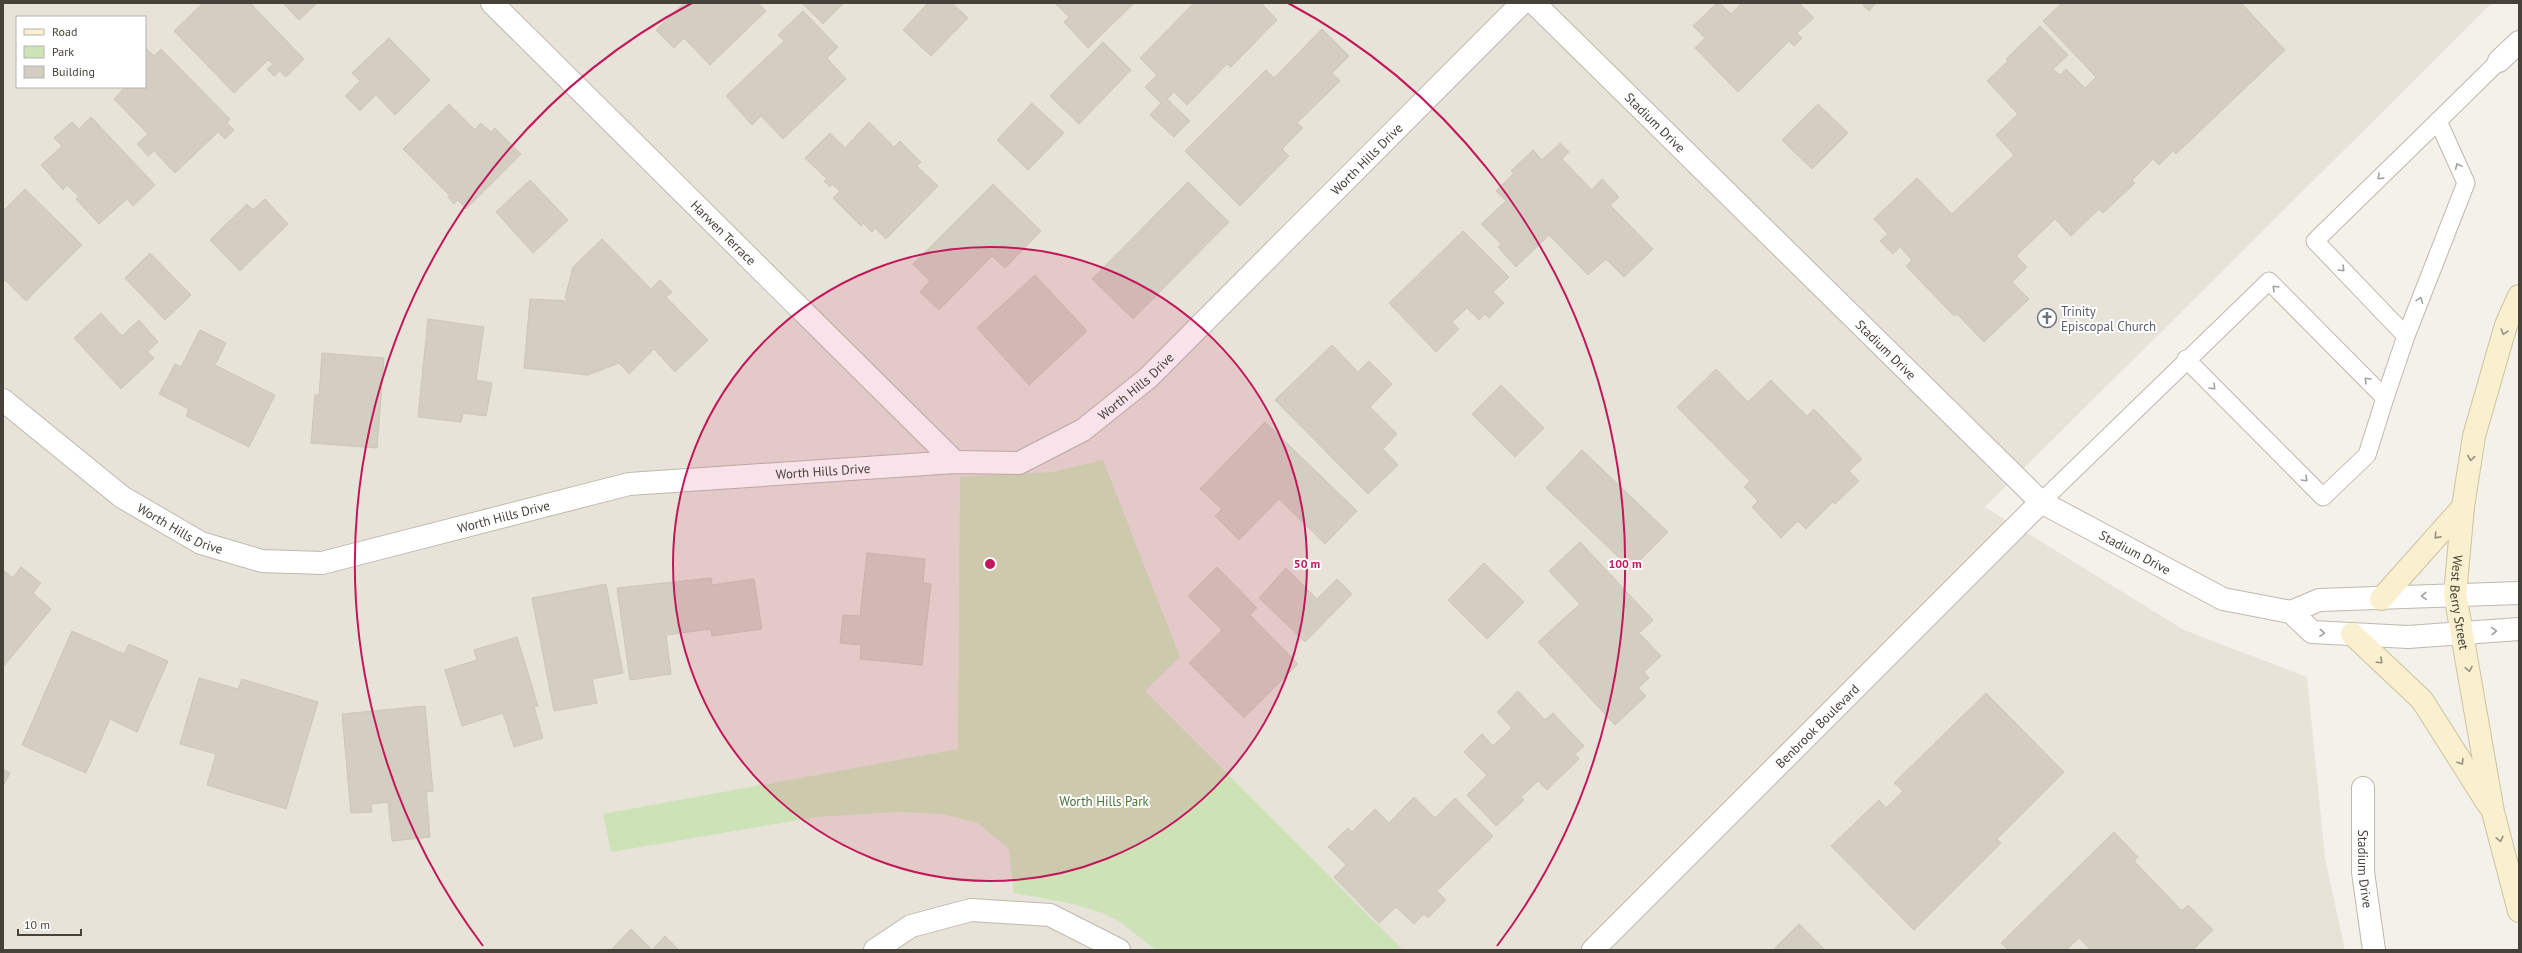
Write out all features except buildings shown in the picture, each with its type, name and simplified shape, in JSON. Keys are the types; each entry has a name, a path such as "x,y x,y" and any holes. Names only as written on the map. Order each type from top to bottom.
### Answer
{"main road":[{"name":"West Berry Street","path":"2519,296 2506,325 2474,436 2463,507 2455,594 2493,812 2519,911"},
{"path":"2381,599 2463,507"},
{"path":"2352,634 2422,700 2493,812"}],"street":[{"name":"Harwen Terrace","path":"492,3 955,462"},
{"name":"Worth Hills Drive","path":"3,400 34,428 122,497 201,543 262,561 322,563 629,484 955,462 1019,462 1083,430 1142,382 1522,3"},
{"name":"Stadium Drive","path":"1534,3 2041,502 2223,599 2291,612"},
{"path":"2499,61 2519,42"},
{"name":"Benbrook Boulevard","path":"1593,950 2041,502"},
{"path":"2519,593 2455,594 2381,599 2319,600 2291,612 2312,632 2408,637 2519,629"},
{"name":"Stadium Drive","path":"2363,788 2363,872 2374,950"},
{"path":"875,950 910,926 971,910 1050,915 1119,950"}],"lane":[{"path":"2406,336 2315,241 2499,61"},
{"path":"2186,359 2323,497 2367,455 2406,336 2466,183 2438,121"},
{"path":"2041,502 2186,359 2269,281 2385,398"}],"shaded area":[{"path":"3,3 2492,3 1985,507 2184,630 2307,677 2325,859 2345,950 3,950"}],"green space":[{"name":"Worth Hills Park","path":"1103,460 1180,657 1145,691 1403,950 1156,950 1120,922 1103,913 1069,903 1014,893 1009,849 978,823 942,814 897,812 817,817 611,852 603,814 958,749 960,477 1052,472"}],"place":[{"name":"Trinity Episcopal Church","path":"2047,318"}]}
